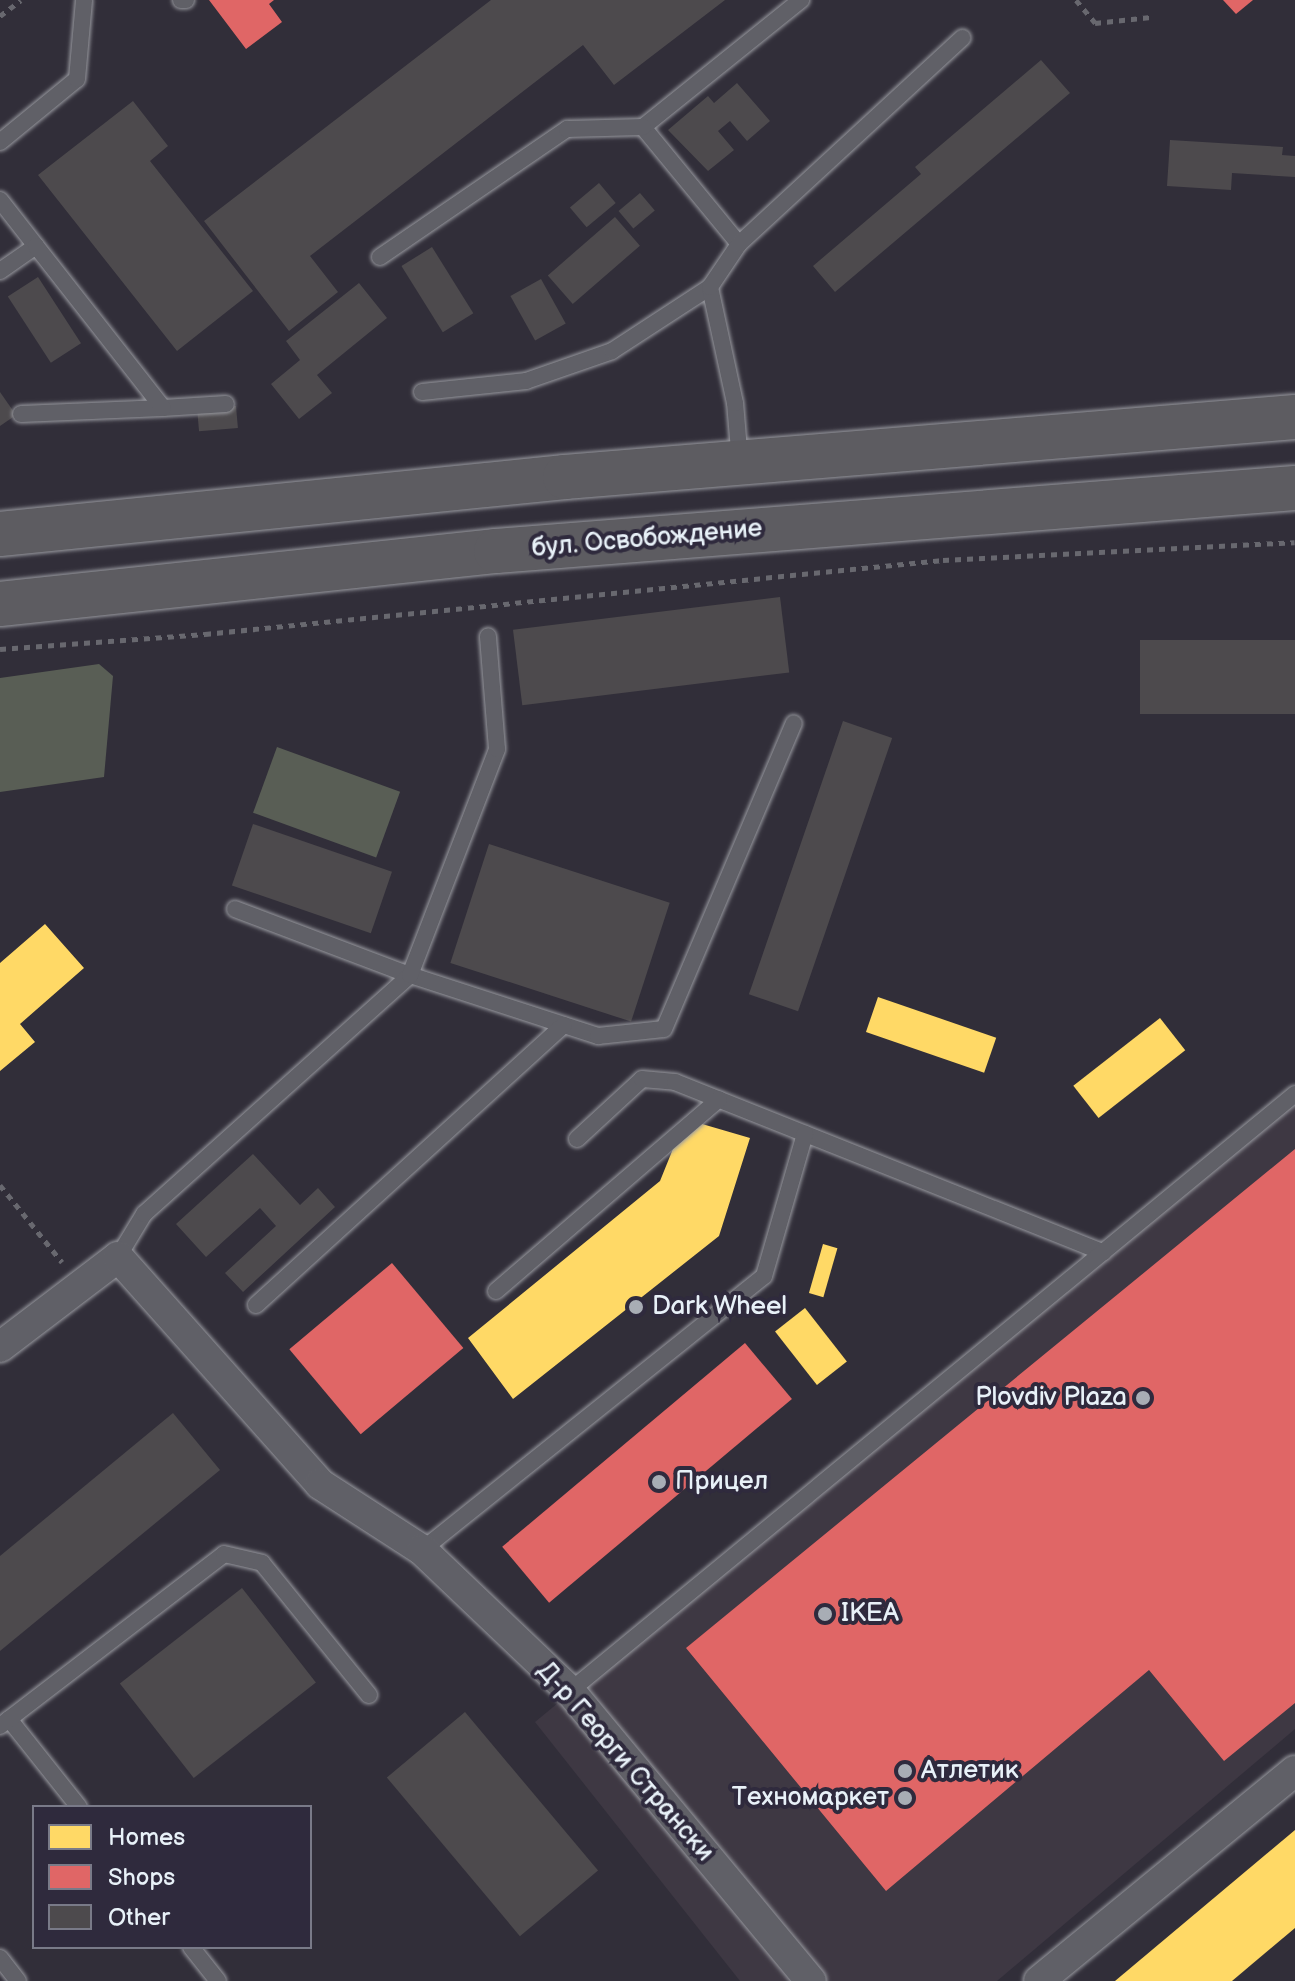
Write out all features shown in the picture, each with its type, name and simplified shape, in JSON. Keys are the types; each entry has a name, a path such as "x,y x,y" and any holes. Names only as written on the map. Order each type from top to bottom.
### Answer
{"main road":[{"path":"0,534 740,462 1295,417"},
{"name":"бул. Освобождение","path":"0,604 496,551 1295,488"}],"street":[{"path":"0,1347 118,1257"},
{"name":"Д-р Георги Странски","path":"118,1257 320,1484 422,1550 570,1691 811,1981"},
{"path":"1039,1981 1295,1771"}],"lane":[{"path":"0,142 77,79 84,0"},
{"path":"380,257 567,129 643,127 801,0"},
{"path":"422,392 526,381 612,351 710,287 739,244 962,38"},
{"path":"643,127 739,244"},
{"path":"0,200 163,408"},
{"path":"0,271 36,246"},
{"path":"710,287 735,403 740,462"},
{"path":"21,414 226,404"},
{"path":"118,1257 144,1214 410,975 497,749 488,636"},
{"path":"235,909 410,975 598,1036 664,1029 794,723"},
{"path":"256,1305 564,1025"},
{"path":"577,1139 642,1079 675,1082 1103,1252"},
{"path":"570,1691 1295,1094"},
{"path":"496,1291 719,1099"},
{"path":"422,1550 764,1276 805,1134"},
{"path":"77,1805 5,1722 224,1554 262,1563 369,1695"},
{"path":"193,1949 218,1981"},
{"path":"0,1958 18,1981"}],"path":[{"path":"0,16 21,0"},
{"path":"1076,0 1095,23 1151,17"},
{"path":"0,649 205,634 943,560 1295,542"},
{"path":"0,1185 81,1285"}],"shaded area":[{"path":"99,664 113,676 104,777 0,792 0,678"},
{"path":"277,747 400,792 376,858 253,813"},
{"path":"1295,1094 1295,1729 997,1981 740,1981 535,1722"}],"building: Homes":[{"path":"45,924 84,968 20,1024 35,1042 0,1071 0,963"},
{"path":"878,997 996,1038 984,1073 866,1032"},
{"path":"1160,1018 1185,1050 1099,1118 1073,1086"},
{"path":"685,1119 750,1138 719,1236 513,1399 468,1338 660,1181"},
{"path":"823,1244 837,1248 823,1297 809,1293"},
{"path":"805,1308 847,1362 817,1385 775,1331"},
{"path":"1295,1830 1295,1928 1232,1981 1115,1981"}],"building: Shops":[{"path":"209,0 274,0 269,4 282,22 246,49"},
{"path":"1223,0 1253,0 1236,14"},
{"name":"Plovdiv Plaza","path":"1295,1149 1295,1703 1224,1761 1149,1670 886,1891 686,1648"},
{"path":"392,1263 463,1348 361,1434 289,1349"},
{"path":"745,1343 792,1399 549,1603 502,1547"}],"building: Other":[{"path":"491,0 725,0 614,85 583,45 310,256 338,292 289,331 204,221"},
{"path":"1041,60 1070,93 835,292 813,266 921,174 915,167"},
{"path":"737,83 770,121 747,141 730,121 718,131 734,150 708,171 668,130 708,96 714,103"},
{"path":"133,101 168,146 150,161 253,291 177,351 38,175"},
{"path":"1170,140 1283,147 1282,155 1295,156 1295,177 1232,173 1231,190 1167,186"},
{"path":"599,183 616,203 587,227 570,207"},
{"path":"640,193 655,211 633,229 619,211"},
{"path":"615,217 640,246 573,304 548,275"},
{"path":"432,247 473,313 443,332 401,266"},
{"path":"38,277 81,343 51,363 8,297"},
{"path":"541,279 566,324 535,341 510,296"},
{"path":"359,283 387,318 317,375 332,393 299,419 271,384 300,360 286,341"},
{"path":"0,392 16,415 0,426"},
{"path":"236,406 238,428 199,431 197,409"},
{"path":"780,597 789,672 522,705 513,630"},
{"path":"1140,640 1295,640 1295,714 1140,714"},
{"path":"843,721 892,738 798,1011 749,994"},
{"path":"253,824 392,872 371,933 232,885"},
{"path":"489,844 670,903 631,1022 450,963"},
{"path":"253,1154 300,1205 318,1188 335,1207 243,1292 225,1273 276,1226 260,1208 206,1257 176,1224"},
{"path":"173,1413 220,1470 0,1651 0,1556"},
{"path":"242,1588 316,1683 194,1778 120,1683"},
{"path":"465,1712 598,1871 520,1936 387,1778"}],"place":[{"name":"Dark Wheel","path":"636,1307"},
{"name":"Plovdiv Plaza","path":"1143,1398"},
{"name":"Прицел","path":"659,1482"},
{"name":"IKEA","path":"825,1614"},
{"name":"Атлетик","path":"905,1771"},
{"name":"Техномаркет","path":"905,1798"}]}
